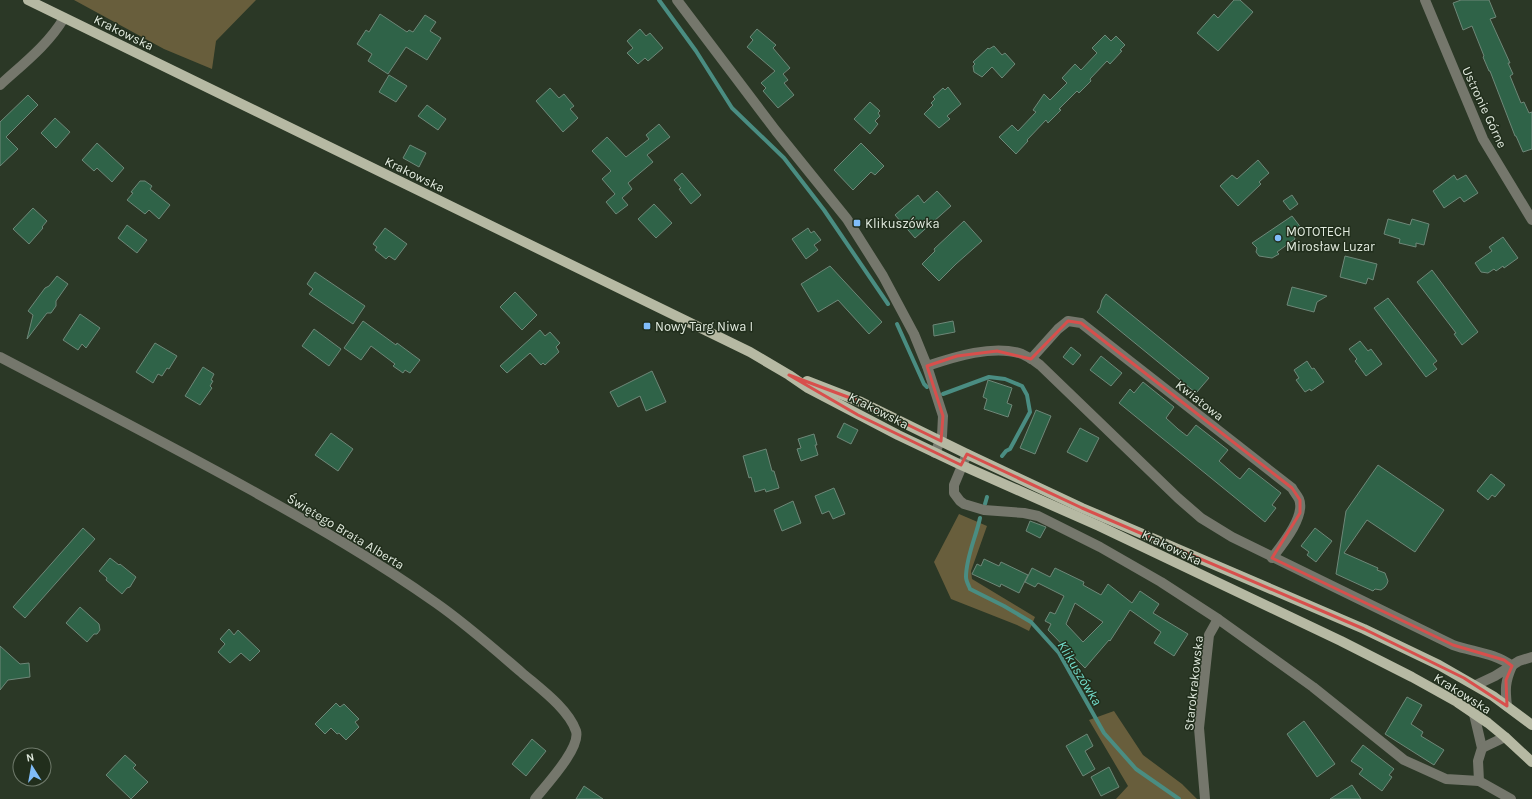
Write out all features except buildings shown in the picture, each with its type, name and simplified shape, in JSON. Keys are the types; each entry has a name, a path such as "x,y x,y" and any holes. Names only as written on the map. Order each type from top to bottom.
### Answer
{"main road":[{"name":"Krakowska","path":"28,0 745,350 789,375 808,388 935,453 1099,526 1341,641 1457,702 1506,737 1532,762"},
{"name":"Krakowska","path":"789,375 861,402 1089,511 1364,629 1439,664 1476,685 1532,725"}],"street":[{"path":"677,0 776,131 847,220 883,276 914,334 927,366 943,416 940,441 935,453"},
{"name":"Ustronie Górne","path":"1425,0 1483,139 1532,220"},
{"path":"0,85 42,46 57,30 64,18"},
{"name":"Kwiatowa","path":"1031,359 1058,329 1068,321 1080,323 1292,488 1300,500 1300,513 1291,532 1272,558"},
{"path":"927,366 956,356 997,351 1008,351 1021,354 1031,359 1201,518 1232,537 1272,558 1453,645 1468,650 1489,654 1504,660 1512,666"},
{"name":"Świętego Brata Alberta","path":"0,357 170,445 331,535 436,602 475,632 547,695 567,715 576,731 577,739 573,751 535,799"},
{"path":"967,454 961,465 954,485 957,498 964,504 984,510 1024,513 1038,516 1107,551 1161,582 1218,619 1313,687 1404,760 1446,779 1478,781 1511,799"},
{"name":"Starokrakowska","path":"1205,799 1199,728 1210,635 1218,619"},
{"path":"1476,685 1495,676 1519,661 1532,657"},
{"path":"1507,706 1505,690 1506,680 1512,666"},
{"path":"1474,714 1482,748 1478,761 1478,781"},
{"path":"1482,748 1506,737"}],"highlighted area":[{"path":"1068,321 1081,323 1292,488 1300,500 1300,513 1272,558 1453,645 1504,660 1512,666 1506,680 1507,706 1464,678 1364,629 1082,508 967,454 961,465 858,415 789,375 861,402 941,441 943,416 927,366 957,356 997,351 1031,359"}],"shaded area":[{"path":"74,0 256,0 216,41 212,69 164,49"},
{"path":"959,514 987,526 971,571 972,579 1035,617 1029,631 951,599 934,562"},
{"path":"1114,711 1143,755 1182,784 1197,799 1116,799 1128,786 1089,720"}],"waterway":[{"name":"Klikuszówka","path":"659,0 696,51 732,108 784,158 824,210 888,304"},
{"name":"Klikuszówka","path":"897,324 924,384 927,387"},
{"name":"Klikuszówka","path":"943,394 989,377 1005,379 1022,386 1027,395 1030,412 1010,449 1002,456"},
{"name":"Klikuszówka","path":"985,504 987,497"},
{"name":"Klikuszówka","path":"980,518 966,570 966,579 970,589 1004,606 1031,622 1059,653 1104,733 1136,769 1179,799"}],"place":[{"name":"Klikuszówka","path":"857,223"},
{"name":"MOTOTECH Mirosław Luzar","path":"1278,238"},
{"name":"Nowy Targ Niwa I","path":"647,326"}]}
